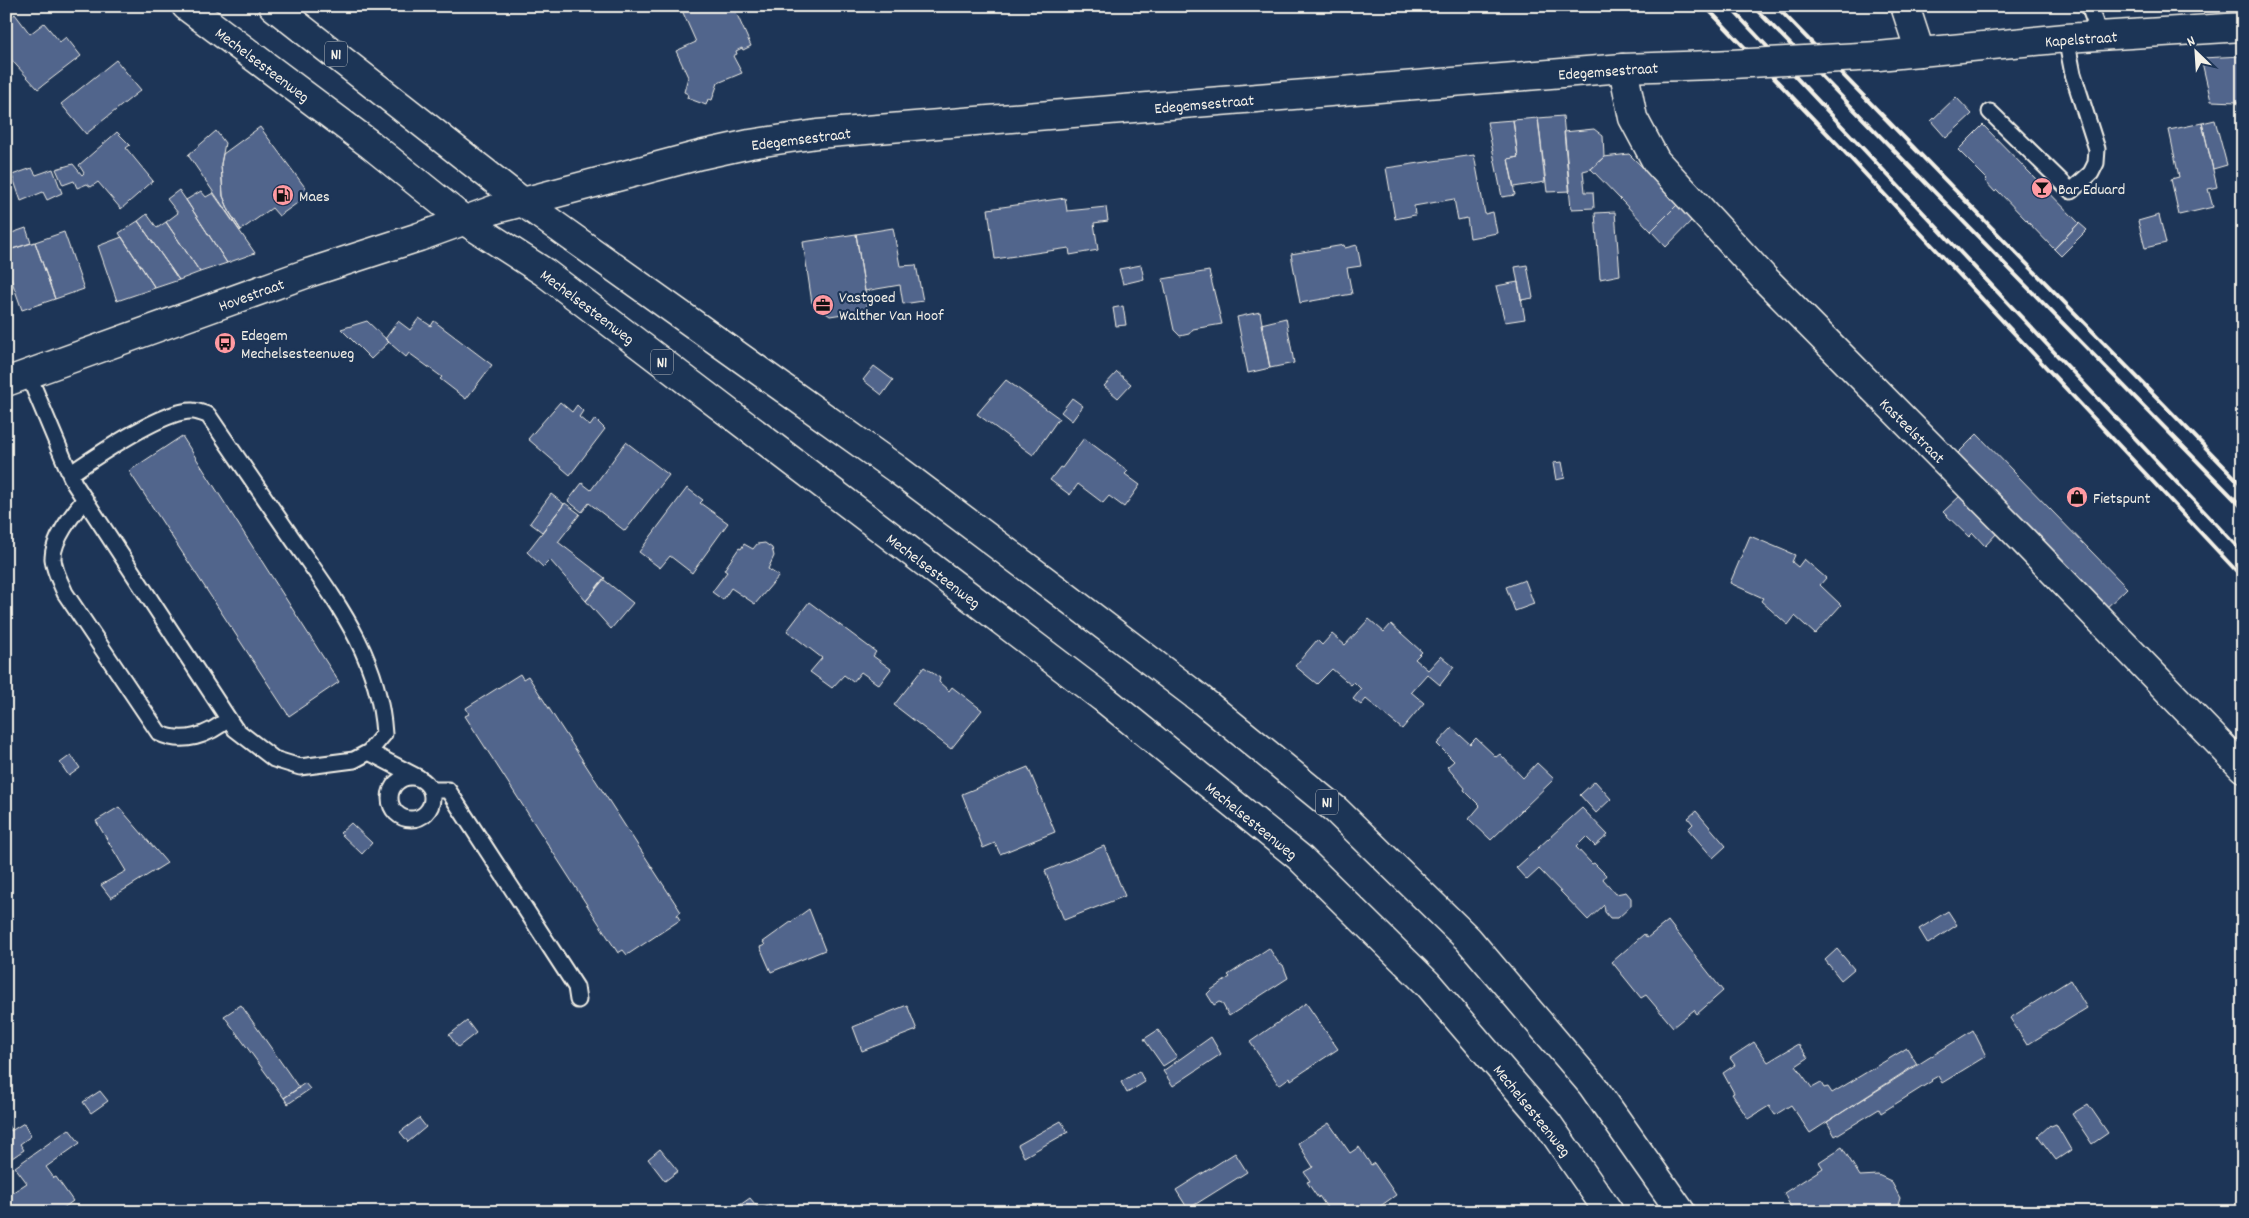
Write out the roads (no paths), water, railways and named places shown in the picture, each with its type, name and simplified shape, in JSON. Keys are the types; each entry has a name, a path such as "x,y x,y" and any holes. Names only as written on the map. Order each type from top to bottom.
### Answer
{"main road":[{"name":"Mechelsesteenweg","path":"186,6 371,145 465,221 544,272 1103,698 1299,857 1428,984 1548,1124 1608,1212"},
{"name":"N1","path":"273,6 524,203 898,470 1056,589 1198,698 1336,810 1468,939 1592,1085 1681,1212"},
{"path":"1905,6 1920,52"},
{"name":"Kapelstraat","path":"1920,52 2066,38 2243,27"},
{"name":"Edegemsestraat","path":"496,209 700,155 750,144 817,134 1623,68 1713,65 1920,52"},
{"name":"Kasteelstraat","path":"1623,68 1633,118 1656,161 1765,279 2022,539 2243,768"},
{"name":"Hovestraat","path":"17,378 308,273 496,209"}],"lane":[{"path":"2088,6 2100,36"},
{"path":"1990,112 2071,191 2090,173 2096,163 2097,150 2072,74 2066,38"},
{"path":"17,378 84,500 235,729 274,759 300,767 354,760 369,752 384,734 383,713 372,668 343,611 208,415 193,410 173,414 100,454 70,474"},
{"path":"84,500 68,520 56,546 53,558 56,572 65,593 159,733 171,739 198,736 215,730 228,720"},
{"path":"369,752 426,785 448,790 576,988 578,1000"}],"railway":[{"path":"1705,6 1842,149 2243,578"},
{"path":"1729,6 2243,553"},
{"path":"1753,6 2243,508"},
{"path":"1776,6 2243,486"}],"place":[{"name":"Bar Eduard","path":"2042,188"},
{"name":"Maes","path":"283,195"},
{"name":"Vastgoed Walther Van Hoof","path":"823,305"},
{"name":"Edegem Mechelsesteenweg","path":"225,343"},
{"name":"Fietspunt","path":"2077,497"}]}
